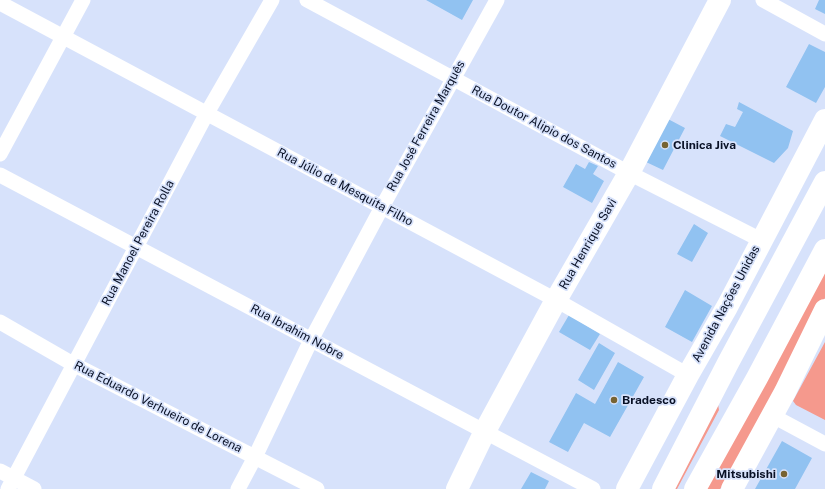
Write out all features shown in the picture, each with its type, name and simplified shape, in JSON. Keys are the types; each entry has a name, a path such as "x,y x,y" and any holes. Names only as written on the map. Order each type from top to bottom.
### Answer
{"street":[{"path":"0,154 83,0"},
{"name":"Rua Manoel Pereira Rolla","path":"11,484 73,364 207,113 272,0"},
{"name":"Rua Doutor Alipio dos Santos","path":"307,0 629,173 761,240"},
{"name":"Rua José Ferreira Marquês","path":"238,489 311,340 382,207 497,0"},
{"name":"Rua Henrique Savi","path":"458,489 485,431 556,300 629,173 720,0"},
{"path":"763,0 825,34"},
{"name":"Rua Júlio de Mesquita Filho","path":"0,3 556,300 688,375"},
{"name":"Avenida Nações Unidas","path":"627,489 688,375 727,307 825,120"},
{"name":"Rua Ibrahim Nobre","path":"0,175 593,489"},
{"path":"663,489 797,232 825,182"},
{"path":"727,307 797,232"},
{"path":"698,484 757,378 825,250"},
{"path":"732,487 785,392 825,310"},
{"name":"Rua Eduardo Verhueiro de Lorena","path":"0,322 73,364 317,489"},
{"path":"688,375 716,387 729,406 697,465 698,484"},
{"path":"771,415 825,444"},
{"path":"0,471 11,484 34,489"}],"shaded area":[{"path":"825,267 825,298 732,473 720,489 706,489"},
{"path":"825,342 825,420 796,405 793,401"},
{"path":"718,404 719,410 677,489 673,489"}],"building":[{"path":"426,0 473,0 462,20"},
{"path":"819,0 825,0 825,14 815,9"},
{"path":"809,44 825,52 825,87 816,103 786,87"},
{"path":"739,102 793,131 788,148 774,163 720,136 726,124 735,127 743,112 737,109"},
{"name":"Clinica Jiva","path":"668,119 685,128 663,170 646,162"},
{"path":"589,162 598,166 593,174 604,181 592,203 563,187 576,164 585,169"},
{"path":"694,224 708,233 692,262 677,254"},
{"path":"685,290 712,306 692,342 665,327"},
{"path":"569,315 600,334 590,350 559,332"},
{"path":"599,343 615,353 594,390 578,380"},
{"name":"Bradesco","path":"618,362 644,377 610,437 584,423 568,452 549,442 576,393 595,404"},
{"name":"Mitsubishi","path":"782,441 812,458 795,489 755,489"},
{"path":"531,472 549,481 545,489 521,489"}],"place":[{"name":"Clinica Jiva","path":"665,145"},
{"name":"Bradesco","path":"614,400"},
{"name":"Mitsubishi","path":"784,474"}]}
